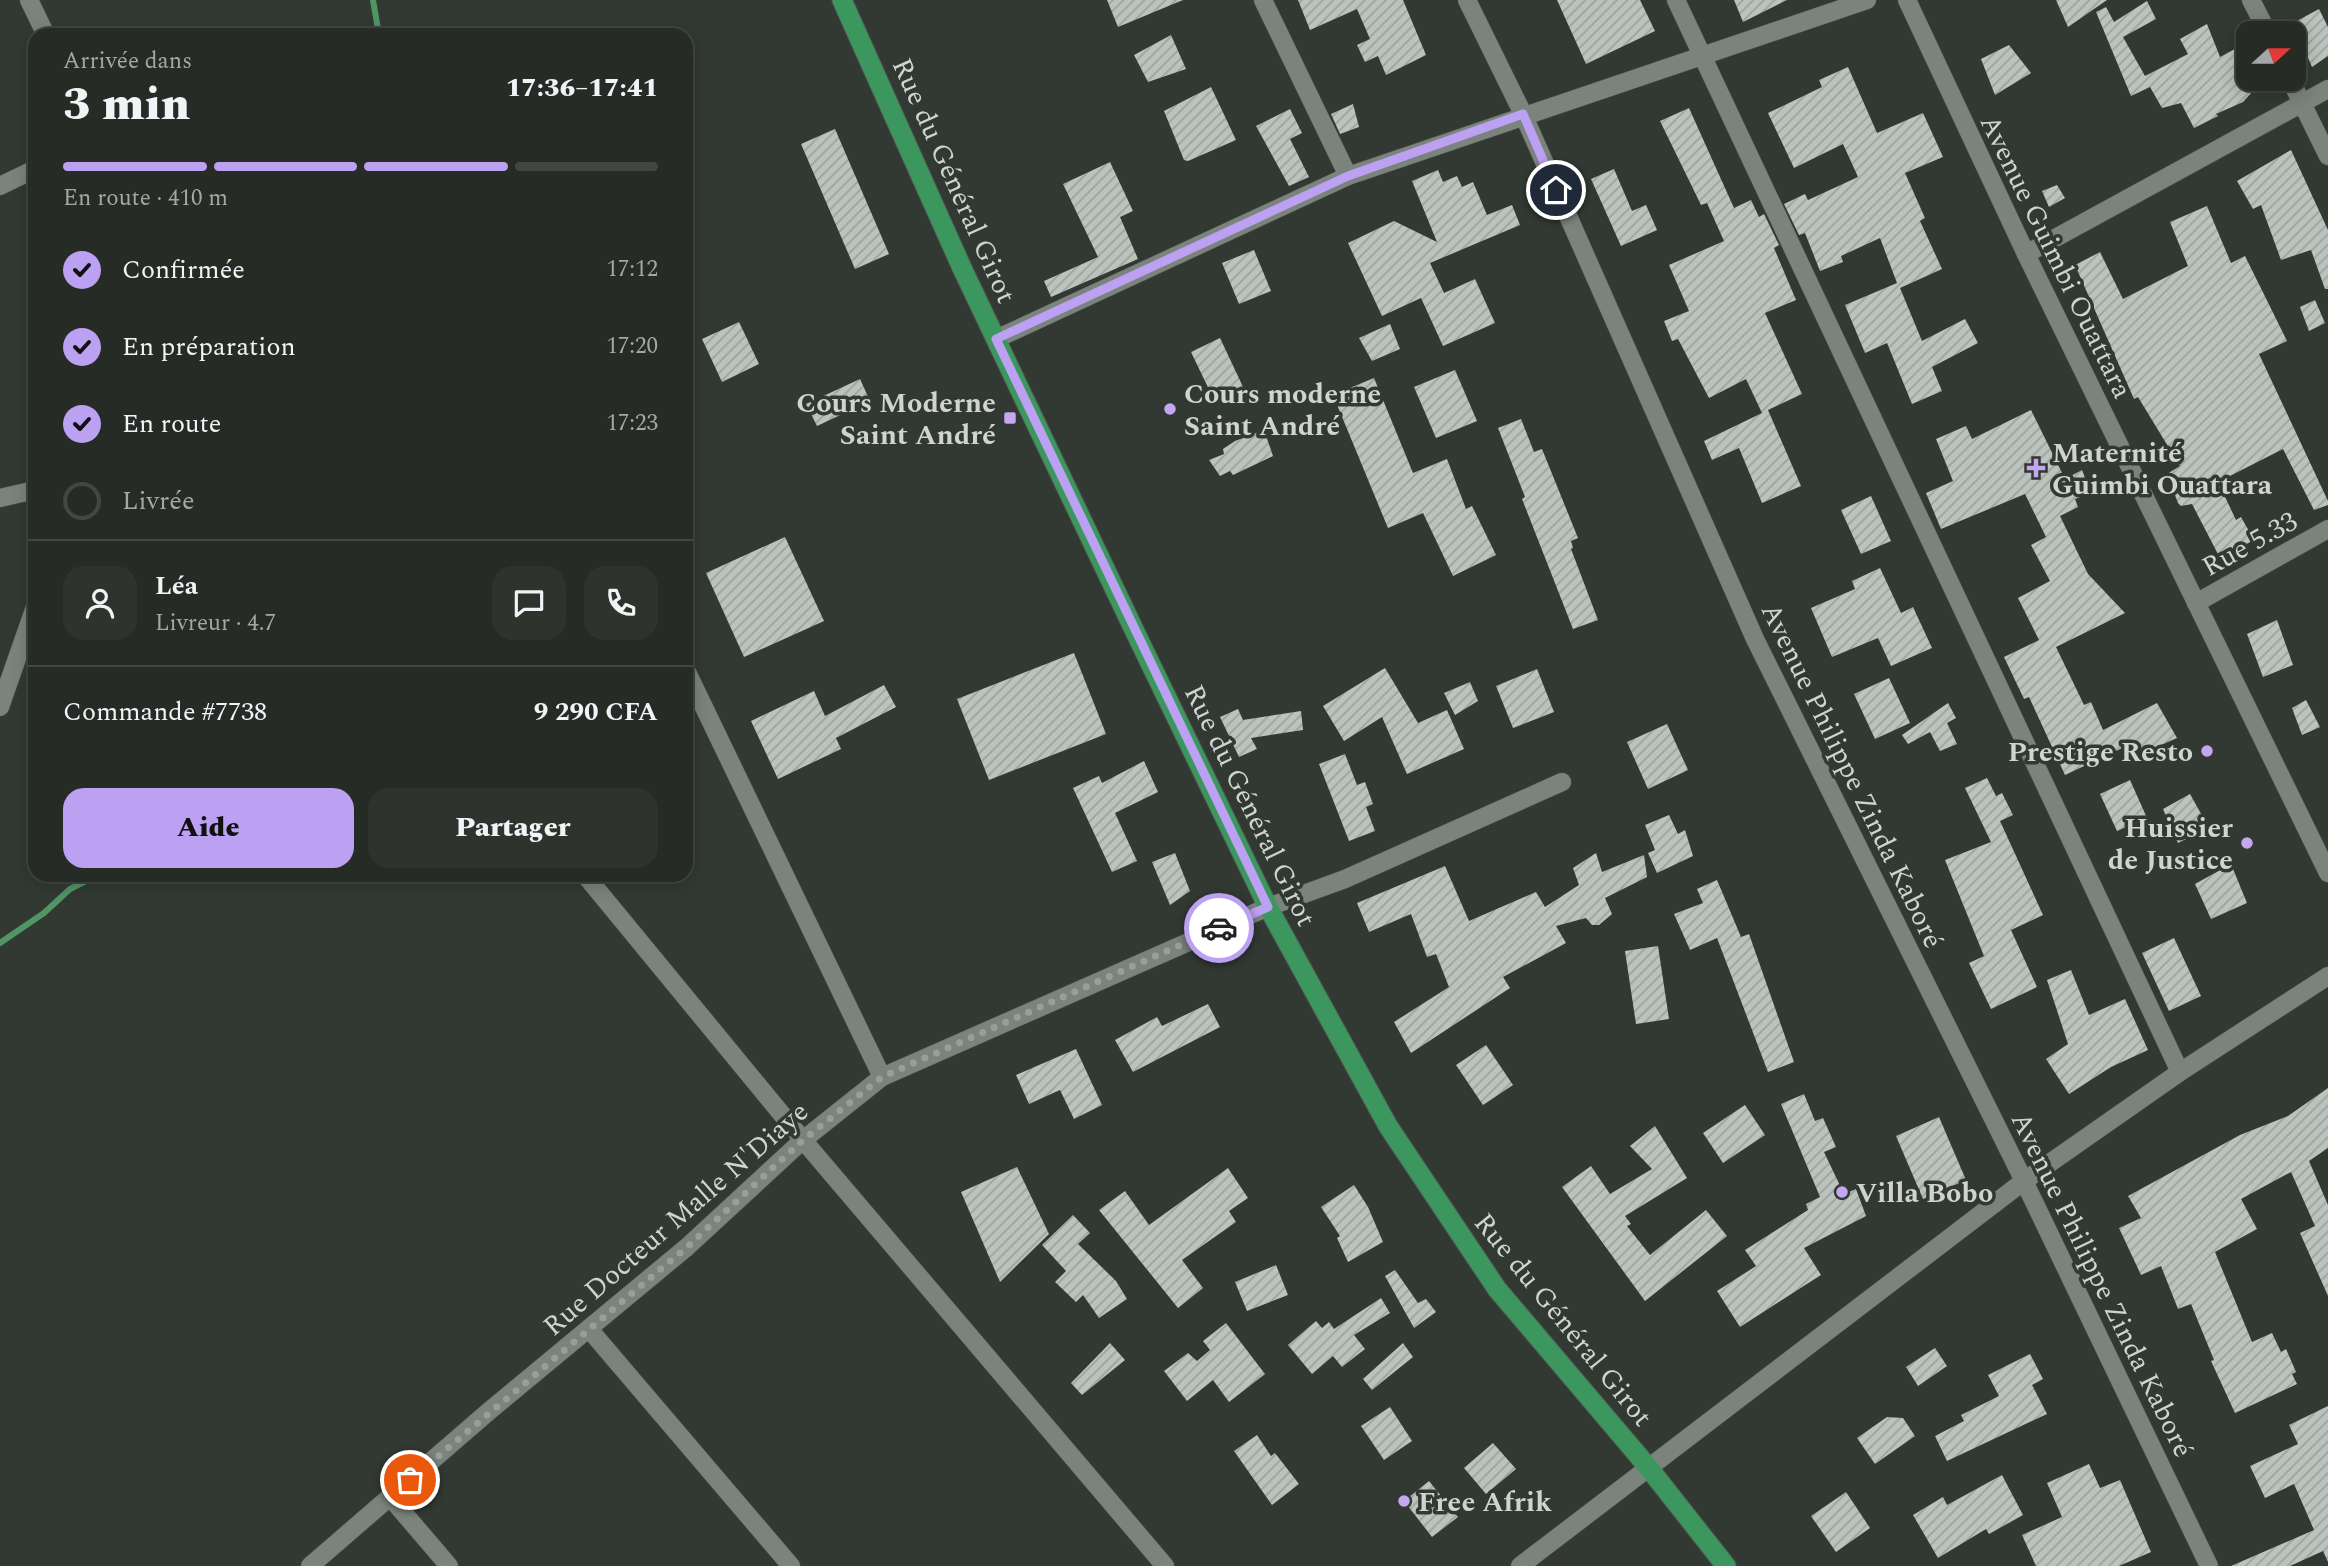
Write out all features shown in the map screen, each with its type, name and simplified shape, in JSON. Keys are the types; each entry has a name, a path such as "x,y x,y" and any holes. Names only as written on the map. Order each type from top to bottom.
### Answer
{"highway":[{"name":"Rue du Général Girot","path":"842,0 996,339 1268,907 1388,1126 1505,1298 1648,1467 1726,1566"}],"street":[{"path":"29,0 43,28"},
{"path":"1263,0 1348,176"},
{"name":"Avenue Philippe Zinda Kaboré","path":"1467,0 1523,114 1755,639 2024,1181 2209,1566"},
{"path":"1676,0 2180,1072"},
{"path":"996,339 1348,176 1523,114 1704,57 1867,0"},
{"name":"Avenue Guimbi Ouattara","path":"1907,0 2026,254 2328,873"},
{"path":"2251,0 2261,21"},
{"path":"2026,254 2328,89"},
{"path":"2296,91 2328,156"},
{"path":"0,186 28,172"},
{"path":"0,498 28,492"},
{"name":"Rue 5.33","path":"2196,603 2328,529"},
{"path":"0,707 28,627"},
{"path":"693,685 882,1077"},
{"name":"Rue Docteur Malle N'Diaye","path":"310,1566 687,1247 803,1140 882,1077 1268,907 1345,879 1563,782"},
{"path":"590,882 803,1140 1165,1566"},
{"path":"1520,1566 2024,1181 2180,1072 2328,976"},
{"path":"589,1329 791,1566"},
{"path":"390,1497 449,1566"}],"building":[{"path":"1107,0 1183,0 1118,27"},
{"path":"1298,0 1403,0 1426,55 1386,75 1378,56 1365,62 1357,45 1370,39 1357,9 1310,30"},
{"path":"1557,0 1640,0 1655,31 1586,64"},
{"path":"1734,0 1787,0 1743,22"},
{"path":"2056,0 2107,0 2068,27"},
{"path":"2147,1 2156,19 2123,37 2145,76 2188,54 2180,39 2207,24 2220,57 2236,48 2236,91 2253,91 2243,102 2194,128 2181,103 2162,108 2150,87 2131,96 2096,12 2106,7 2114,22"},
{"path":"2319,9 2328,27 2328,56 2312,67 2306,53 2306,21 2297,21"},
{"path":"1171,35 1186,69 1148,82 1134,55"},
{"path":"2009,45 2031,73 1995,95 1981,59"},
{"path":"1848,67 1877,133 1923,113 1943,157 1905,173 1925,218 1920,221 1942,269 1900,288 1922,341 1965,319 1978,343 1932,367 1942,391 1912,404 1887,343 1865,353 1845,305 1897,283 1880,238 1841,256 1843,262 1820,271 1805,233 1799,235 1784,204 1805,194 1808,200 1858,177 1843,144 1794,168 1768,113 1822,87 1819,80"},
{"path":"1211,87 1236,140 1188,161 1184,160 1164,111"},
{"path":"1353,104 1359,127 1340,134 1331,114"},
{"path":"1689,108 1734,208 1751,200 1759,217 1764,214 1779,245 1774,248 1796,300 1765,313 1802,394 1768,410 1801,486 1762,503 1739,448 1712,460 1704,441 1762,413 1746,379 1709,398 1678,339 1672,341 1664,321 1689,311 1669,265 1724,241 1707,203 1701,205 1660,121"},
{"path":"1290,109 1302,133 1290,139 1309,177 1289,186 1256,126"},
{"path":"835,129 889,254 855,269 801,144"},
{"path":"2291,150 2328,230 2328,289 2325,289 2311,250 2281,260 2261,205 2253,209 2237,181"},
{"path":"1110,162 1133,211 1120,217 1138,259 1051,297 1044,281 1098,257 1063,184"},
{"path":"1614,169 1632,211 1646,205 1657,230 1621,246 1591,179"},
{"path":"1438,170 1443,182 1457,176 1462,187 1473,182 1487,215 1512,205 1520,225 1430,263 1444,293 1475,279 1495,323 1443,346 1421,298 1382,316 1348,243 1394,221 1437,242 1412,181"},
{"path":"2057,185 2065,198 2049,207 2042,191"},
{"path":"2207,206 2231,263 2245,256 2287,341 2259,354 2328,501 2328,505 2314,510 2283,449 2218,482 2236,520 2241,517 2254,540 2220,558 2192,504 2181,506 2178,503 2167,474 2180,466 2138,397 2134,399 2075,265 2100,252 2123,299 2188,266 2170,222"},
{"path":"1254,250 1271,291 1239,304 1222,263"},
{"path":"2315,300 2325,323 2309,331 2300,307"},
{"path":"739,322 759,364 722,382 702,339"},
{"path":"1390,324 1400,349 1372,361 1359,338"},
{"path":"1220,338 1244,389 1215,402 1191,352"},
{"path":"1455,370 1477,421 1436,438 1414,387"},
{"path":"1374,378 1413,473 1447,459 1466,509 1472,506 1496,555 1453,576 1423,513 1388,528 1333,395"},
{"path":"860,379 870,401 817,426 806,404"},
{"path":"2031,410 2065,479 2082,470 2091,493 2075,499 2078,507 2060,516 2088,574 2125,613 2056,647 2084,705 2091,702 2103,730 2157,703 2177,738 2136,756 2131,744 2065,775 2029,697 2024,699 2004,657 2039,640 2018,598 2050,581 2031,545 2046,537 2025,494 1941,529 1926,493 1953,481 1936,439 1966,426 1972,439"},
{"path":"1521,419 1534,452 1542,449 1578,538 1571,541 1571,549 1598,620 1573,629 1522,499 1525,497 1498,428"},
{"path":"1264,430 1273,456 1233,475 1230,471 1220,476 1209,460 1224,454 1223,449 1235,441"},
{"path":"1871,496 1891,541 1861,554 1841,510"},
{"path":"785,537 824,621 744,657 706,573"},
{"path":"1880,568 1901,613 1913,607 1932,648 1891,666 1878,638 1832,657 1811,608 1855,589 1852,581"},
{"path":"2277,620 2293,665 2263,677 2247,634"},
{"path":"1074,653 1106,734 989,780 957,699"},
{"path":"1385,668 1418,723 1447,710 1464,749 1407,774 1382,717 1344,741 1323,706"},
{"path":"1537,669 1554,712 1513,728 1496,686"},
{"path":"1889,678 1910,723 1875,739 1854,694"},
{"path":"1470,682 1478,701 1455,715 1444,693"},
{"path":"884,685 896,707 836,738 841,749 778,779 751,721 814,691 825,716"},
{"path":"2306,700 2320,727 2302,735 2292,708"},
{"path":"1948,703 1956,718 1947,723 1957,744 1940,751 1930,732 1908,744 1902,735"},
{"path":"1238,709 1243,720 1301,711 1303,730 1251,738 1257,749 1239,757 1220,717"},
{"path":"1667,724 1688,770 1648,789 1627,742"},
{"path":"1345,754 1357,785 1365,782 1373,804 1366,807 1375,831 1349,841 1319,764"},
{"path":"1144,761 1158,792 1115,813 1137,861 1112,872 1073,788 1099,776 1102,783"},
{"path":"1987,778 1996,796 2002,793 2013,815 2000,821 2043,915 2011,930 2037,987 1991,1009 1969,963 1984,956 1945,860 1991,842 1965,788"},
{"path":"2130,780 2147,818 2117,831 2100,794"},
{"path":"2190,794 2209,828 2178,843 2163,809"},
{"path":"1669,815 1678,834 1685,830 1693,856 1657,873 1648,853 1655,850 1645,825"},
{"path":"1175,853 1190,891 1170,905 1152,862"},
{"path":"1596,853 1602,872 1644,855 1647,877 1605,898 1612,914 1599,925 1592,925 1586,918 1556,926 1566,943 1503,977 1510,988 1411,1053 1394,1022 1449,987 1436,954 1427,957 1411,914 1369,932 1357,903 1445,866 1469,921 1536,892 1545,907 1579,885 1573,868"},
{"path":"2231,864 2247,903 2211,919 2195,884"},
{"path":"1717,880 1741,937 1749,934 1794,1062 1768,1072 1717,938 1690,950 1674,914 1703,903 1697,889"},
{"path":"2174,938 2201,996 2169,1011 2142,953"},
{"path":"1658,946 1669,1019 1636,1024 1625,951"},
{"path":"2071,970 2089,1015 2125,999 2148,1050 2111,1067 2069,1094 2046,1059 2068,1044 2047,980"},
{"path":"1208,1004 1220,1027 1133,1072 1115,1040 1157,1017 1162,1026"},
{"path":"1486,1045 1513,1085 1483,1105 1456,1065"},
{"path":"1076,1049 1102,1105 1074,1119 1060,1090 1029,1104 1016,1075"},
{"path":"2328,1088 2328,1148 2309,1161 2328,1205 2328,1296 2300,1233 2315,1226 2291,1172 2241,1199 2257,1229 2215,1252 2252,1342 2272,1333 2281,1352 2286,1349 2296,1372 2292,1374 2297,1384 2235,1413 2211,1361 2214,1360 2191,1304 2178,1309 2161,1266 2141,1275 2119,1228 2141,1218 2128,1196 2240,1135 2288,1116"},
{"path":"1804,1094 1815,1121 1823,1118 1836,1147 1824,1152 1844,1194 1856,1189 1866,1216 1804,1248 1821,1275 1740,1327 1717,1291 1756,1266 1745,1250 1808,1210 1806,1204 1820,1197 1781,1104"},
{"path":"1745,1105 1765,1135 1723,1163 1703,1133"},
{"path":"1939,1117 1966,1180 1923,1199 1896,1136"},
{"path":"1655,1126 1687,1178 1625,1216 1631,1224 1627,1226 1650,1255 1706,1210 1727,1236 1645,1301 1562,1187 1591,1166 1610,1194 1652,1169 1630,1146"},
{"path":"1017,1167 1049,1234 1000,1282 961,1192"},
{"path":"1228,1168 1248,1198 1229,1211 1236,1222 1182,1260 1203,1288 1178,1308 1099,1210 1125,1191 1149,1225"},
{"path":"1354,1185 1368,1207 1383,1242 1348,1262 1337,1238 1340,1236 1321,1207"},
{"path":"1073,1215 1090,1233 1078,1244 1116,1281 1127,1299 1099,1318 1083,1295 1076,1302 1055,1282 1066,1271 1042,1245"},
{"path":"1276,1265 1288,1295 1247,1311 1235,1282"},
{"path":"1395,1270 1418,1303 1426,1299 1436,1312 1414,1328 1385,1276"},
{"path":"1381,1298 1390,1313 1354,1335 1365,1349 1342,1367 1333,1356 1312,1374 1288,1345 1316,1321 1322,1328 1329,1322 1334,1329"},
{"path":"1226,1323 1265,1374 1229,1402 1213,1380 1187,1401 1164,1371 1188,1353 1197,1361 1210,1350 1203,1341"},
{"path":"1110,1343 1125,1360 1082,1395 1071,1383"},
{"path":"1403,1343 1413,1357 1372,1390 1363,1379"},
{"path":"1935,1348 1947,1366 1918,1386 1906,1367"},
{"path":"2030,1354 2043,1379 2032,1385 2047,1414 1947,1461 1935,1436 1964,1421 1961,1415 1999,1396 1988,1375"},
{"path":"2328,1406 2328,1562 2323,1551 2290,1566 2231,1566 2314,1530 2294,1484 2265,1498 2250,1466 2298,1444 2289,1425"},
{"path":"1390,1407 1412,1441 1384,1460 1361,1426"},
{"path":"1887,1417 1903,1418 1915,1436 1875,1464 1857,1438"},
{"path":"1257,1435 1271,1456 1275,1453 1299,1484 1272,1505 1234,1451"},
{"path":"1493,1443 1516,1469 1486,1494 1464,1468"},
{"path":"2089,1464 2100,1488 2120,1480 2151,1552 2119,1566 2036,1566 2022,1535 2062,1517 2047,1483"},
{"path":"2002,1475 2023,1515 1989,1534 1986,1529 1938,1558 1913,1515 1943,1497 1947,1505"},
{"path":"1429,1481 1458,1517 1432,1537 1404,1501"},
{"path":"1846,1492 1870,1528 1836,1552 1811,1516"}],"waterway":[{"path":"373,0 378,28"},
{"path":"0,943 44,913 70,889 84,882"}],"way so far":[{"path":"410,1480 687,1247 803,1140 882,1077 1219,928"}],"place":[{"name":"Cours moderne Saint André","path":"1170,409"},
{"name":"Cours Moderne Saint André","path":"1010,418"},
{"name":"Maternité Guimbi Ouattara","path":"2036,468"},
{"name":"Prestige Resto","path":"2207,751"},
{"name":"Huissier de Justice","path":"2247,843"},
{"name":"Villa Bobo","path":"1842,1192"},
{"name":"Free Afrik","path":"1404,1501"}],"route":[{"path":"1219,928 1268,907 996,339 1348,176 1523,114 1556,190"}]}
